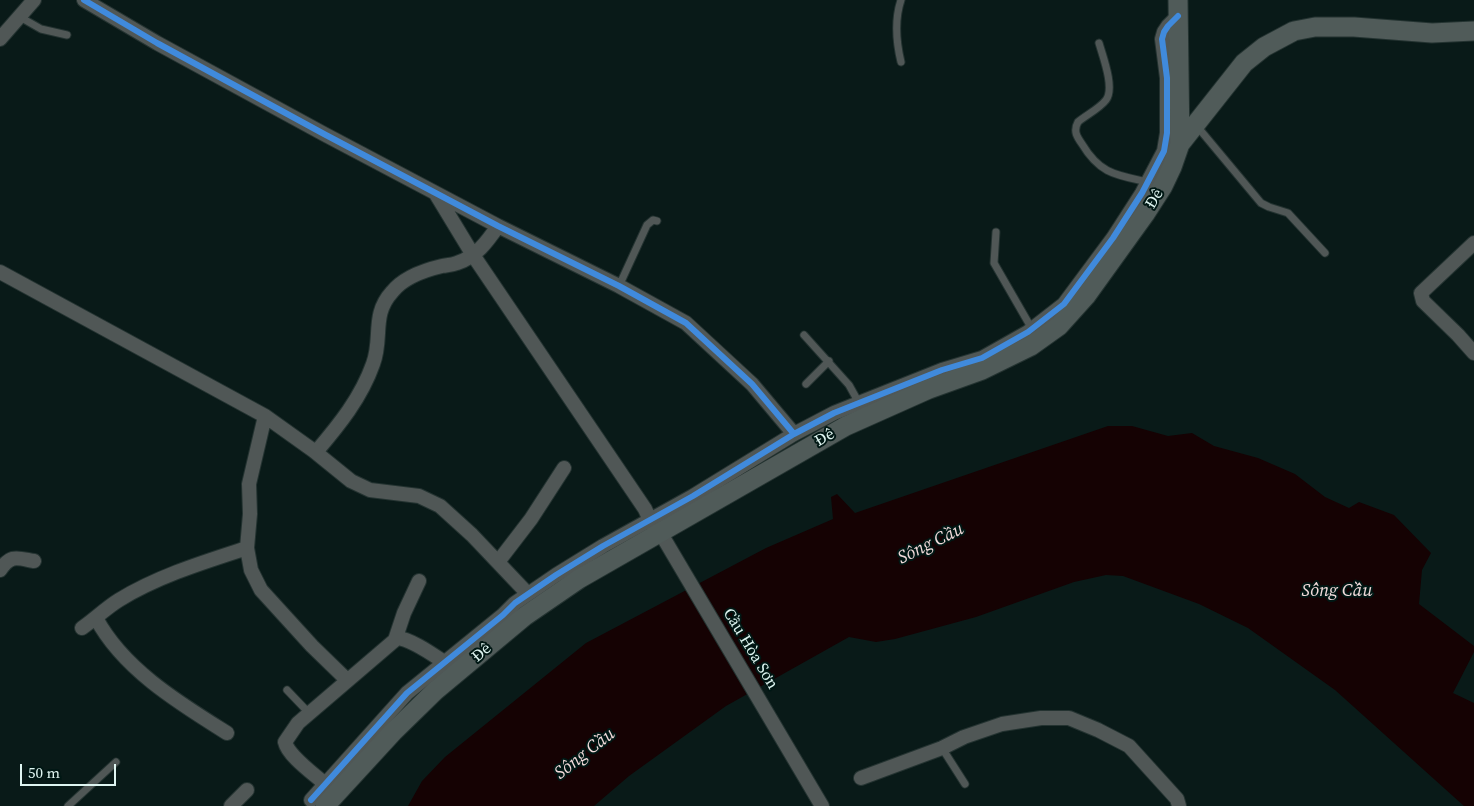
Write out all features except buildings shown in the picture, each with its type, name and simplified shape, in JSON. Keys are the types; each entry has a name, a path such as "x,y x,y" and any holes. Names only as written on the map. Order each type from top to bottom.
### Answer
{"main road":[{"name":"Đê","path":"318,803 435,691 518,622 655,526 846,426 929,389 982,370 1031,346 1059,326 1086,296 1146,214 1163,186 1180,144 1176,5"},
{"path":"1180,144 1244,63 1264,47 1294,31 1315,27 1354,27 1432,32 1474,32"}],"street":[{"path":"0,39 34,0"},
{"path":"84,0 203,68 498,226 619,286 686,323 752,384 794,434"},
{"path":"318,803 325,784 407,693 528,594 603,546 655,526 694,496 794,434 834,413 942,370 982,358 1032,329 1064,304 1113,238 1148,182 1164,152 1167,132 1167,78 1162,39 1176,5"},
{"name":"Cầu Hòa Sơn","path":"436,193 473,255 645,508 822,806"},
{"path":"316,452 354,404 373,364 378,349 377,328 379,314 392,290 421,273 457,263 473,255 485,245 498,226"},
{"path":"1474,243 1421,293 1423,301 1474,353"},
{"path":"0,272 265,416 316,452 351,481 370,490 419,496 440,506 472,535 528,594"},
{"path":"265,416 249,484 250,514 247,548 251,570 261,590 312,646 347,680"},
{"path":"498,562 531,519 564,468"},
{"path":"82,628 119,600 158,580 247,548"},
{"path":"0,570 6,561 12,558 34,561"},
{"path":"325,784 286,748 285,742 298,723 397,638 404,613 419,580"},
{"path":"96,618 105,636 163,692 227,733"},
{"path":"397,638 404,639 435,655 444,662"},
{"path":"861,778 1002,724 1041,718 1069,718 1129,746 1177,799 1179,806"},
{"path":"230,806 247,790"}],"lane":[{"path":"901,0 896,25 896,42 901,62"},
{"path":"20,17 48,31 67,35"},
{"path":"1099,43 1109,80 1109,90 1106,100 1078,122 1075,127 1077,136 1090,158 1106,171 1148,182"},
{"path":"1196,125 1261,203 1269,208 1288,213 1325,254"},
{"path":"619,286 647,225 653,220 657,221"},
{"path":"996,232 994,263 1032,329"},
{"path":"804,334 849,385 859,403"},
{"path":"806,384 829,362"},
{"path":"287,690 309,713"},
{"path":"942,748 965,784"},
{"path":"68,806 116,762"}],"water":[{"name":"Sông Cầu","path":"1108,426 1132,426 1168,436 1192,433 1214,446 1258,458 1295,474 1325,497 1349,508 1359,502 1394,515 1431,553 1422,570 1419,604 1474,646 1474,652 1453,693 1474,703 1474,806 1464,806 1335,690 1248,628 1199,604 1123,576 1106,575 1074,582 976,617 895,639 876,642 849,637 726,706 629,776 594,806 408,806 422,781 445,757 586,643 766,548 833,519 831,497 837,494 855,513"}],"cycle path":[{"path":"84,0 157,43 324,134 498,226 619,286 686,323 752,384 794,434"},
{"path":"311,800 407,693 503,615 515,603 556,575 603,546 693,496 794,434 834,413 942,370 982,358 1028,332 1064,304 1113,238 1142,193 1164,151 1167,133 1167,78 1162,39 1168,26 1178,16"}]}
